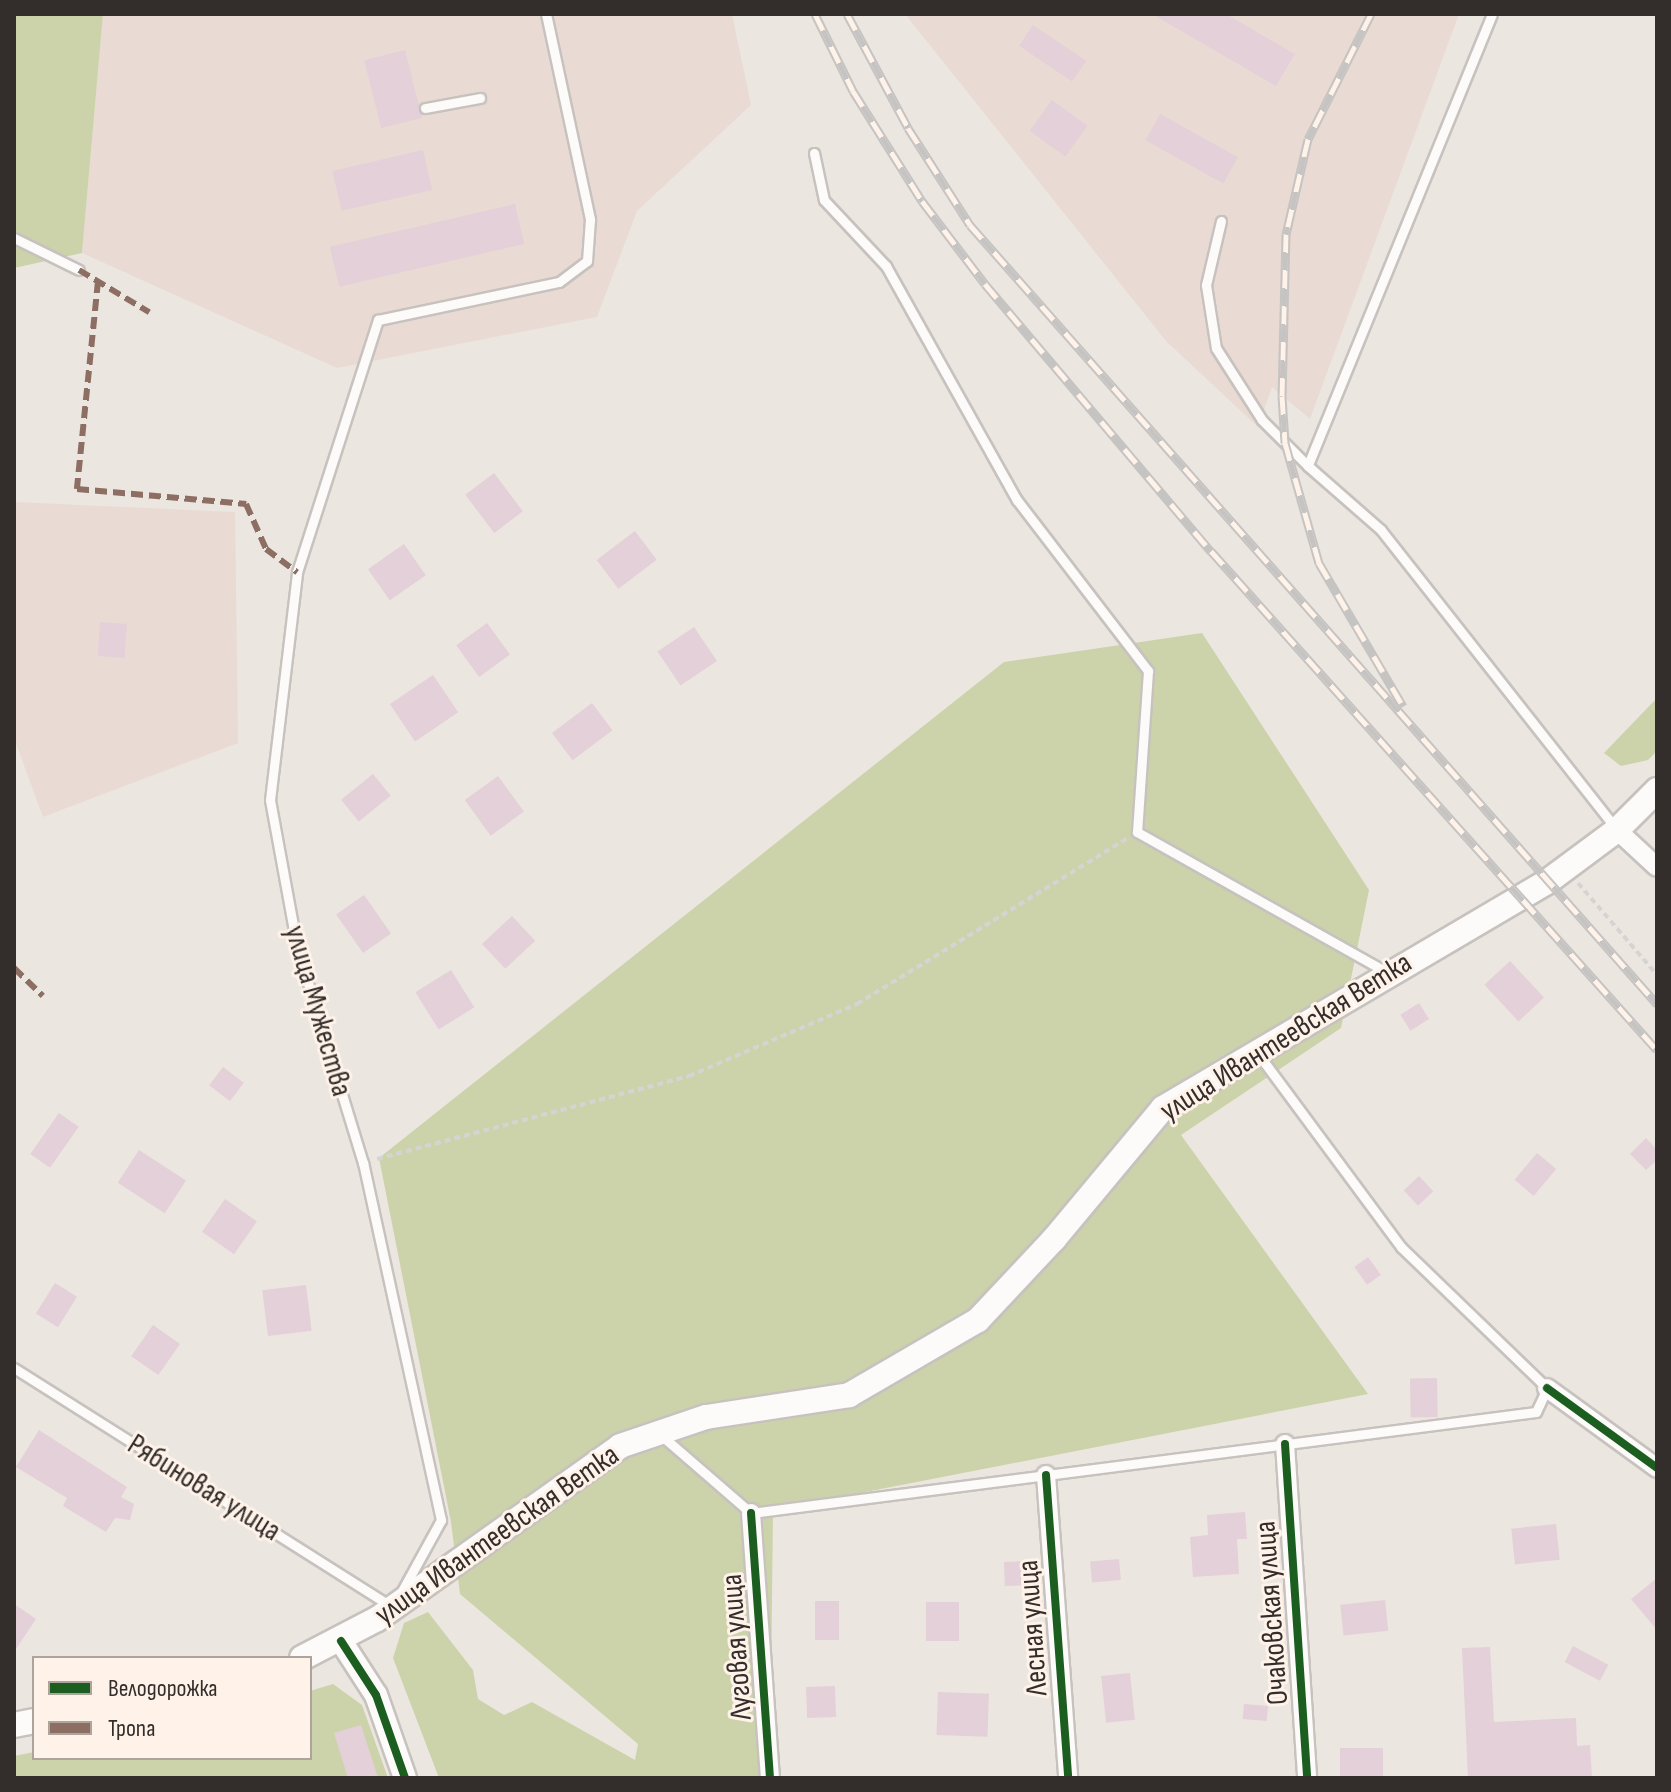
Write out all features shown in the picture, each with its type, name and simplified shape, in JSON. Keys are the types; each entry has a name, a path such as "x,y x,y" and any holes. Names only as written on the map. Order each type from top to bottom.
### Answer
{"main road":[{"name":"улица Ивантеевская Ветка","path":"307,1656 341,1641 394,1608 620,1446 706,1417 849,1395 978,1320 1163,1108 1386,972 1566,868 1617,830 1657,790"}],"street":[{"path":"1617,830 1657,867"},
{"path":"1547,1388 1657,1468"},
{"name":"Очаковская улица","path":"1285,1444 1307,1778"},
{"name":"Лесная улица","path":"1046,1475 1068,1778"},
{"name":"Луговая улица","path":"751,1513 770,1778"},
{"path":"341,1641 376,1695 405,1778"}],"lane":[{"name":"улица Мужества","path":"394,1608 441,1520 363,1163 304,974 270,800 297,572 378,320 559,282 587,261 590,219 546,14"},
{"path":"1308,466 1492,14"},
{"path":"425,108 480,98"},
{"path":"814,153 824,200 886,266 1017,500 1148,671 1137,832 1386,972"},
{"path":"1221,221 1206,285 1216,348 1262,420 1308,466 1381,530 1617,830"},
{"path":"14,238 79,270"},
{"path":"658,1433 751,1513 1536,1412 1547,1388 1401,1247 1257,1052"},
{"name":"Рябиновая улица","path":"14,1368 394,1608"}],"path":[{"path":"363,1163 689,1076 857,1004 1137,832"},
{"path":"1566,868 1657,975"}],"shaded area":[{"path":"103,14 732,14 751,105 637,211 597,317 337,368 82,253"},
{"path":"905,14 1459,14 1310,419 1272,387 1258,427 1166,341"},
{"path":"14,502 235,512 238,743 43,817 14,738"}],"green space":[{"path":"14,14 103,14 82,253 14,268"},
{"path":"1202,633 1369,890 1341,1028 1181,1135 1368,1394 773,1510 770,1774 751,1778 439,1778 393,1658 404,1623 428,1612 473,1670 478,1699 504,1715 532,1702 635,1760 638,1744 460,1594 451,1522 379,1158 1004,662"},
{"path":"1657,698 1657,751 1648,760 1621,766 1604,753"},
{"path":"333,1684 362,1705 388,1778 14,1778 14,1756 32,1752 32,1760 312,1760 312,1690"}],"building":[{"path":"1152,14 1226,14 1295,54 1276,86"},
{"path":"1033,25 1086,61 1072,82 1019,46"},
{"path":"405,50 422,118 381,128 364,60"},
{"path":"1052,100 1088,126 1065,157 1030,131"},
{"path":"1160,114 1238,157 1223,183 1145,140"},
{"path":"423,150 432,190 342,211 332,171"},
{"path":"515,204 524,244 339,287 330,247"},
{"path":"494,473 523,511 494,533 465,495"},
{"path":"635,531 657,560 618,589 597,560"},
{"path":"404,544 426,575 390,600 368,569"},
{"path":"100,622 127,624 125,658 98,656"},
{"path":"487,623 510,655 479,677 456,645"},
{"path":"694,627 717,661 680,686 658,652"},
{"path":"433,675 458,712 415,741 390,704"},
{"path":"592,703 612,730 573,760 552,733"},
{"path":"373,774 391,796 359,822 341,800"},
{"path":"498,776 524,812 491,836 465,800"},
{"path":"364,895 391,934 363,953 336,915"},
{"path":"512,916 535,941 505,969 482,944"},
{"path":"1510,961 1544,998 1519,1021 1484,985"},
{"path":"451,970 474,1007 439,1030 415,992"},
{"path":"1419,1003 1429,1019 1410,1031 1400,1015"},
{"path":"223,1067 244,1083 230,1101 209,1085"},
{"path":"59,1113 79,1127 50,1168 30,1154"},
{"path":"1646,1138 1657,1150 1657,1160 1646,1170 1630,1154"},
{"path":"139,1150 186,1180 165,1213 118,1183"},
{"path":"1537,1153 1556,1169 1534,1196 1515,1180"},
{"path":"1419,1176 1433,1191 1418,1206 1404,1190"},
{"path":"225,1199 257,1221 234,1254 202,1232"},
{"path":"1368,1257 1381,1275 1367,1285 1354,1267"},
{"path":"55,1283 77,1297 58,1327 36,1314"},
{"path":"306,1285 312,1331 268,1336 262,1290"},
{"path":"153,1325 180,1344 158,1375 131,1356"},
{"path":"1410,1378 1437,1378 1438,1417 1411,1417"},
{"path":"39,1430 127,1487 121,1497 134,1504 130,1520 115,1518 106,1532 63,1506 67,1498 16,1467"},
{"path":"1245,1512 1247,1539 1237,1539 1239,1574 1193,1577 1190,1537 1208,1535 1207,1515"},
{"path":"1556,1524 1560,1560 1515,1565 1511,1529"},
{"path":"1119,1559 1121,1580 1092,1582 1090,1562"},
{"path":"1031,1561 1032,1585 1005,1586 1004,1562"},
{"path":"1657,1578 1657,1630 1631,1599"},
{"path":"1385,1600 1388,1631 1343,1636 1340,1605"},
{"path":"815,1601 839,1601 839,1640 815,1640"},
{"path":"926,1602 959,1602 959,1641 926,1641"},
{"path":"14,1604 36,1619 14,1652"},
{"path":"1573,1646 1608,1665 1600,1681 1565,1662"},
{"path":"1490,1647 1494,1722 1576,1718 1577,1746 1590,1745 1592,1778 1468,1778 1462,1648"},
{"path":"1130,1673 1135,1720 1106,1723 1101,1676"},
{"path":"835,1686 836,1717 807,1718 806,1687"},
{"path":"938,1692 989,1694 987,1737 936,1735"},
{"path":"1244,1704 1268,1706 1267,1721 1243,1719"},
{"path":"361,1725 378,1778 348,1778 334,1733"},
{"path":"1340,1748 1383,1748 1383,1778 1340,1778"}],"railway":[{"path":"815,14 853,91 922,201 985,284 1211,551 1657,1050"},
{"path":"847,14 908,128 970,225 1657,1004"},
{"path":"1371,14 1308,139 1286,234 1282,396 1285,443 1319,563 1403,706"}],"marked path":[{"path":"79,270 149,312"},
{"path":"98,281 77,489 246,504 266,549 297,572"},
{"path":"14,968 43,996"}],"cycle path":[{"path":"1547,1388 1657,1468"},
{"path":"1285,1444 1307,1778"},
{"path":"1046,1475 1068,1778"},
{"path":"751,1513 770,1778"},
{"path":"341,1641 376,1695 405,1778"}]}
